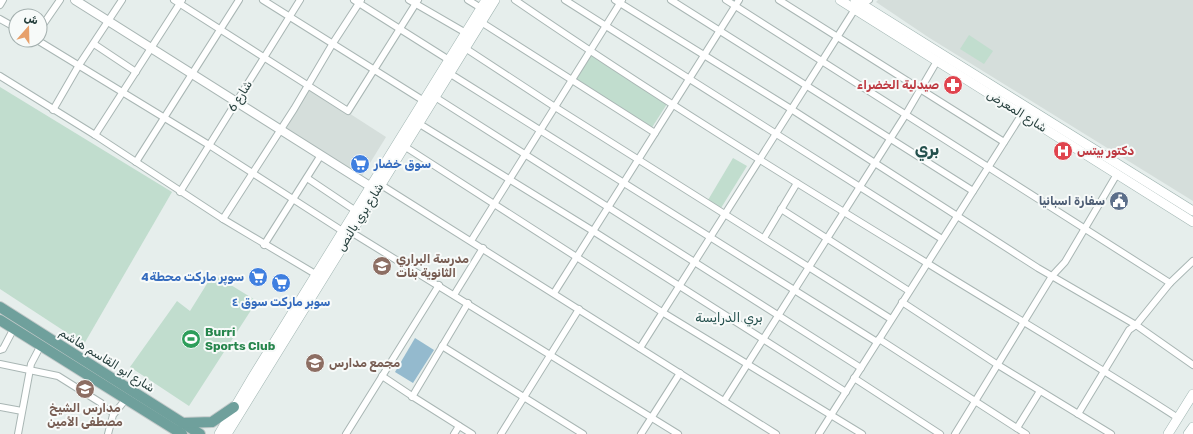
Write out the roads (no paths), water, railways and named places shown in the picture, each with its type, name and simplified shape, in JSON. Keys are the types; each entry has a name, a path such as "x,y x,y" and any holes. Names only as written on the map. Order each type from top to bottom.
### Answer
{"main road":[{"name":"شارع بري بالنص","path":"227,434 347,232 376,186 404,146 494,0"},
{"name":"شارع المعرض","path":"840,0 860,3 941,60 1022,114 1041,121 1117,174 1193,222"},
{"name":"شارع بري بالنص","path":"219,434 234,406 317,275 347,232 356,211 376,186 424,101 484,4"},
{"name":"شارع المعرض","path":"941,60 1193,211"},
{"name":"شارع ابو القاسم هاشم","path":"0,307 200,434"},
{"name":"شارع ابو القاسم هاشم","path":"0,320 182,434"},
{"path":"1168,434 1193,394"},
{"path":"182,423 212,422 234,406"},
{"path":"1188,434 1193,427"}],"street":[{"path":"0,5 3,0"},
{"path":"48,17 60,0"},
{"path":"74,0 321,155 472,241 776,434"},
{"path":"53,110 122,0"},
{"path":"136,162 239,0"},
{"path":"263,0 424,101"},
{"name":"شارع 6","path":"180,192 300,0"},
{"path":"409,0 417,2 466,33"},
{"path":"468,0 484,4"},
{"path":"515,0 590,52 673,105 927,263 1104,370 1178,418"},
{"path":"565,0 942,239"},
{"path":"672,0 973,191"},
{"path":"726,0 1170,283"},
{"path":"554,293 739,0"},
{"path":"779,0 1004,142"},
{"path":"95,135 152,48 178,1 348,111 417,2"},
{"path":"222,219 281,130 358,1 449,60"},
{"path":"472,241 606,26 619,1 1052,276 1136,325 1193,365"},
{"path":"640,348 860,3"},
{"path":"481,22 655,133"},
{"path":"94,44 136,72"},
{"path":"48,46 209,144 347,232 454,294 678,434"},
{"path":"465,48 638,160 891,319"},
{"path":"724,401 808,266 906,114 920,89 941,60"},
{"path":"449,73 793,291 878,341 1026,434"},
{"path":"0,76 95,135 222,219 317,275"},
{"path":"435,97 608,208 779,314 861,368"},
{"path":"819,434 1022,114"},
{"path":"418,123 593,231 846,392"},
{"path":"404,146 662,312 862,434"},
{"path":"264,245 321,155"},
{"path":"956,434 1052,276 1065,262 1084,227 1117,174"},
{"path":"307,178 356,211"},
{"path":"764,238 780,209 797,183"},
{"path":"780,209 909,291"},
{"path":"454,294 483,248"},
{"path":"1078,414 1129,330 1136,325 1170,283 1193,261"},
{"path":"346,434 439,285"},
{"path":"902,302 1111,434"},
{"path":"412,397 468,303"},
{"path":"501,434 579,309"},
{"path":"0,350 3,349 14,328"},
{"path":"18,434 31,364 41,346"},
{"path":"442,346 523,398 583,434"},
{"path":"0,364 65,379 101,403 103,407 114,413"},
{"path":"641,434 680,373"},
{"path":"382,376 412,397 472,434"},
{"path":"854,378 940,434"},
{"path":"1017,428 1040,390"},
{"path":"108,434 114,413 126,399"},
{"path":"0,406 22,411"},
{"path":"454,434 459,426"}],"water":[{"path":"415,338 434,350 413,383 395,372"}],"place":[{"name":"صيدلية الخضراء","path":"953,85"},
{"name":"دكتور بيتس","path":"1063,151"},
{"name":"سوق خضار","path":"360,164"},
{"name":"سفارة اسبانيا","path":"1119,201"},
{"name":"مدرسة البراري الثانوية بنات","path":"382,266"},
{"name":"سوپر مارکت محطة4","path":"258,277"},
{"name":"سوبر ماركت سوق ٤","path":"281,283"},
{"name":"Burri Sports Club","path":"191,339"},
{"name":"مجمع مدارس","path":"315,363"},
{"name":"مدارس الشيخ مصطفى الأمين","path":"85,389"}],"district":[{"name":"بري","path":"927,149"},
{"name":"بري الدرايسة","path":"729,317"}]}
